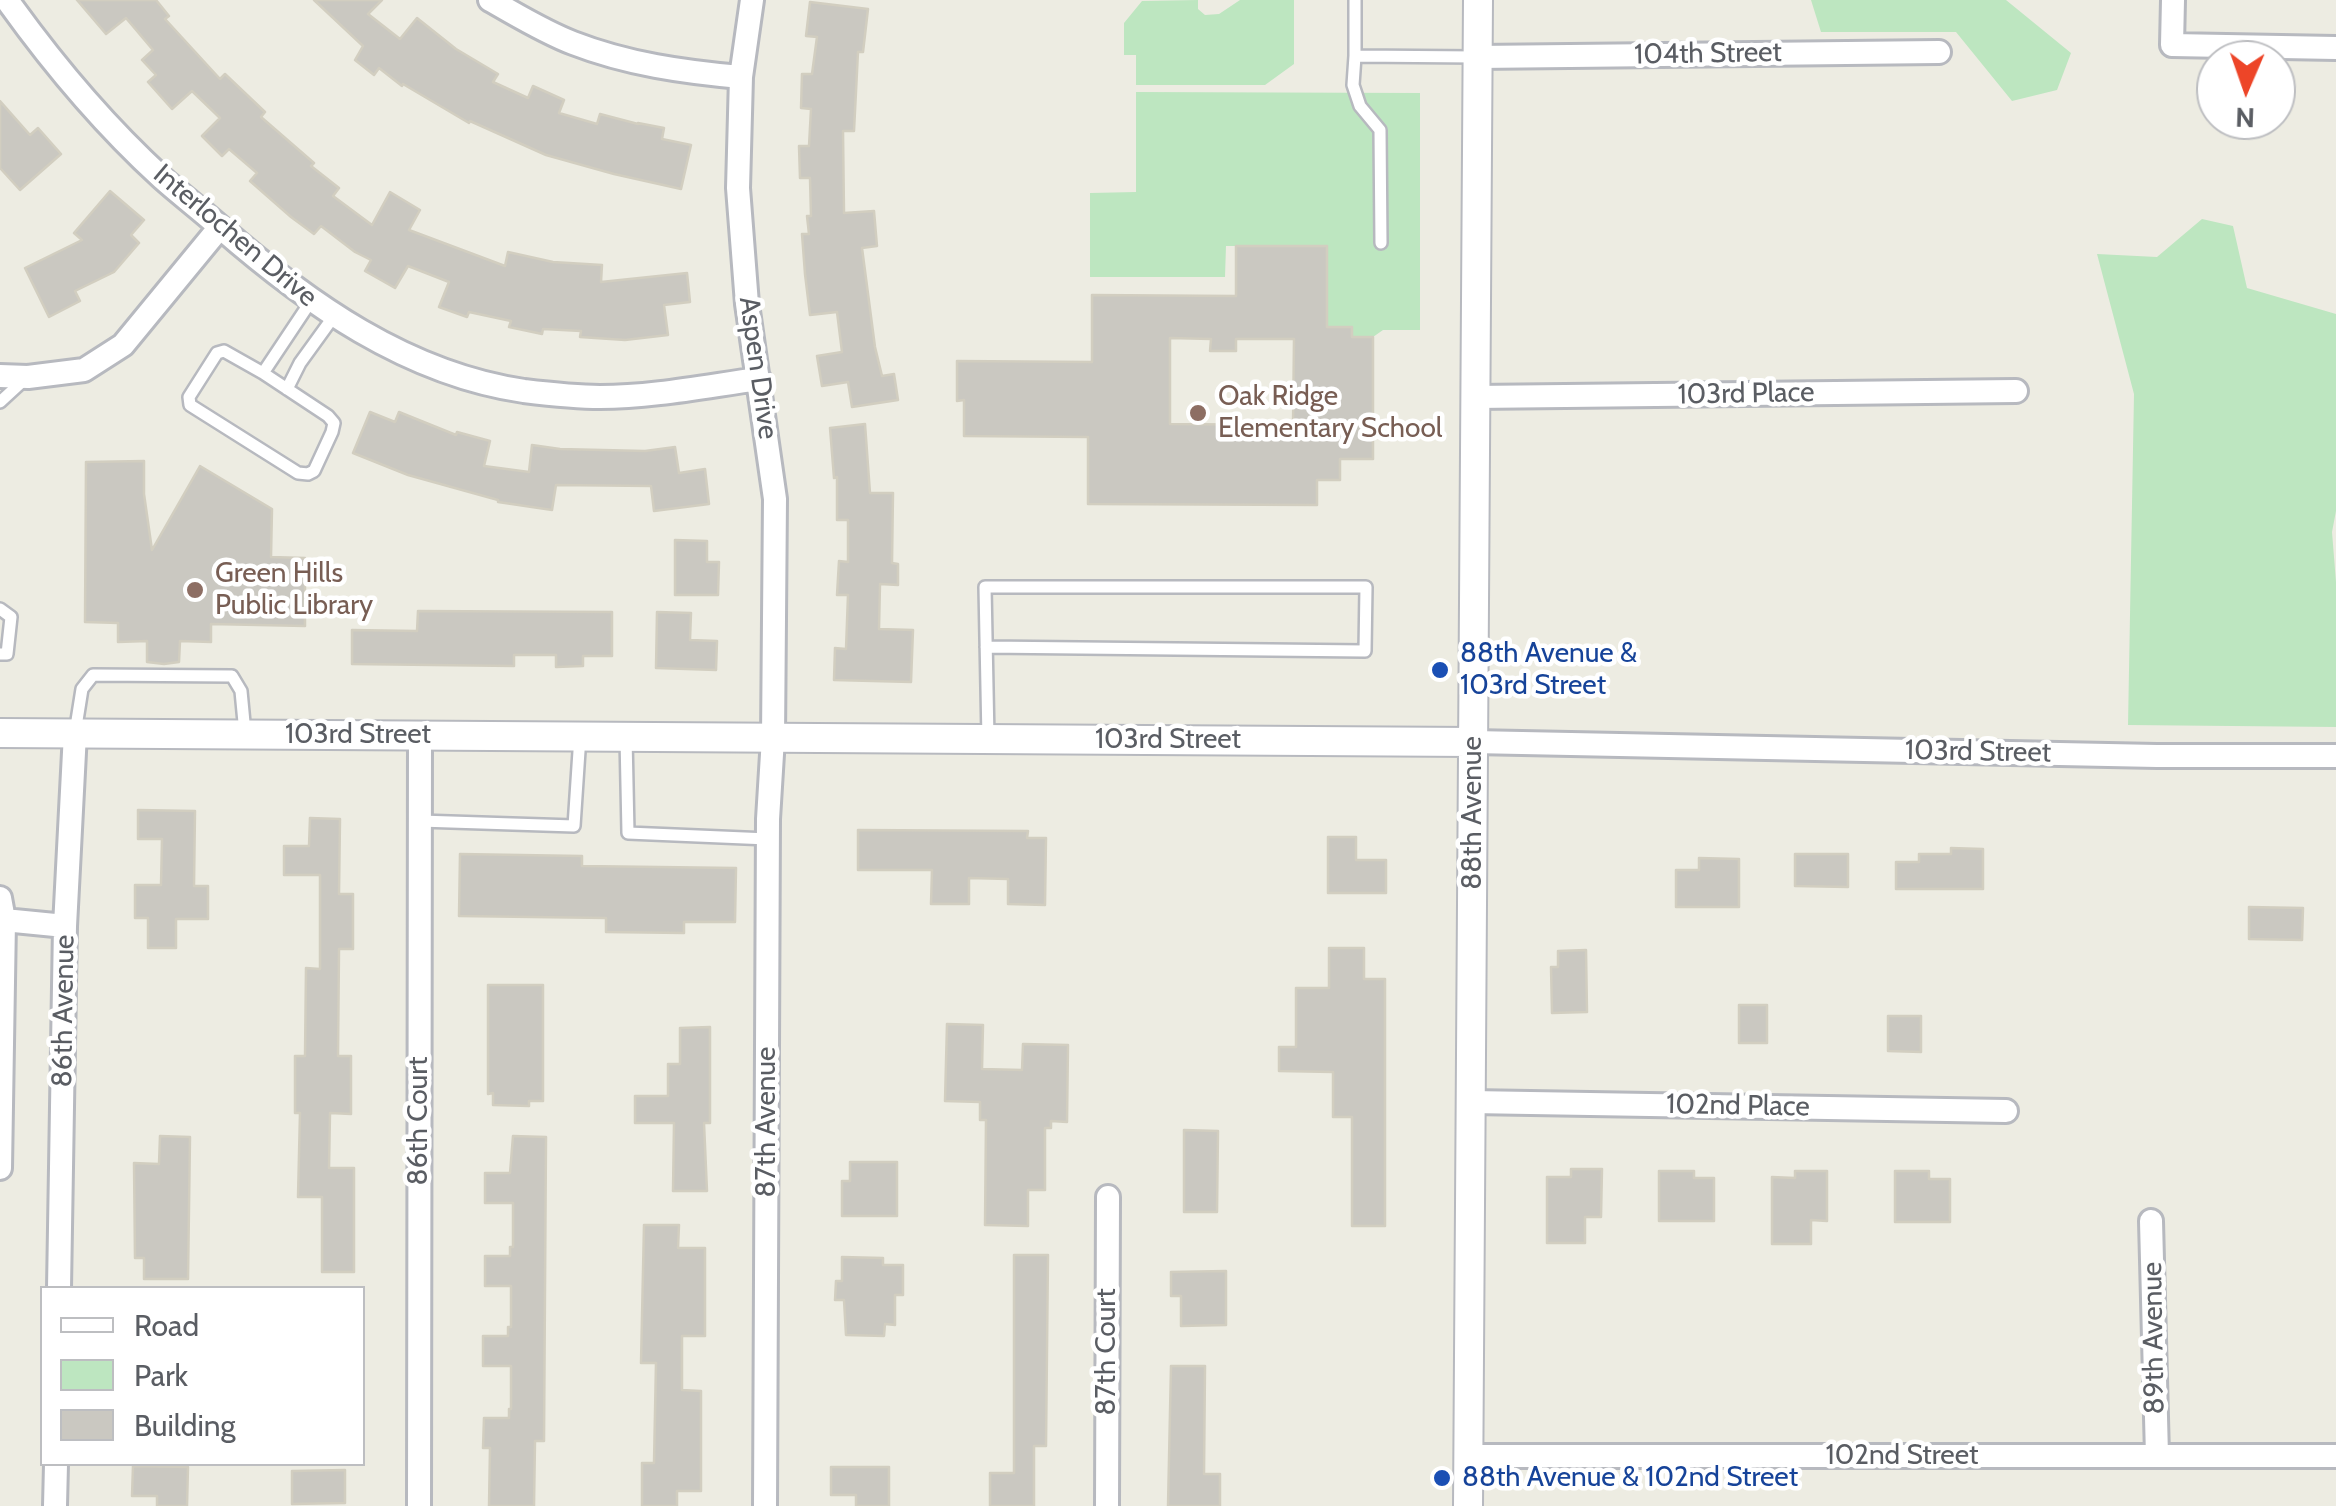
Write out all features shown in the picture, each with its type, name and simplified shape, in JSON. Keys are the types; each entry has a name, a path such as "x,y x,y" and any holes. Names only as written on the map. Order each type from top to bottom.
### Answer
{"street":[{"name":"Interlochen Drive","path":"6,0 43,51 160,176 260,263 334,316 387,346 441,368 521,390 599,397 759,378"},
{"path":"490,0 546,30 612,56 741,77"},
{"name":"Aspen Drive","path":"752,0 741,77 738,188 747,304 776,499 773,738"},
{"name":"88th Avenue","path":"1468,1506 1478,0"},
{"path":"2173,0 2172,45 2336,48"},
{"name":"104th Street","path":"1477,58 1940,52"},
{"path":"0,376 84,370 123,345 220,227"},
{"name":"103rd Place","path":"1475,398 2016,392"},
{"name":"103rd Street","path":"0,732 1473,742 2138,756 2336,756"},
{"name":"86th Avenue","path":"59,1286 65,926 75,733"},
{"name":"86th Court","path":"418,1506 420,736"},
{"name":"87th Avenue","path":"765,1506 768,839 773,738"},
{"path":"0,1168 2,909 65,926"},
{"name":"102nd Place","path":"1471,1102 2006,1111"},
{"name":"87th Court","path":"1106,1506 1108,1197"},
{"name":"89th Avenue","path":"2151,1221 2156,1456"},
{"name":"102nd Street","path":"1469,1456 2336,1456"},
{"path":"56,1466 56,1506"}],"lane":[{"path":"1355,0 1353,85 1360,106 1380,130 1381,244"},
{"path":"1354,56 1477,58"},
{"path":"263,373 310,300"},
{"path":"286,389 300,362 334,316"},
{"path":"224,351 263,373 334,423 314,471 308,474 298,473 190,405 191,391 217,353 224,351"},
{"path":"0,402 28,377"},
{"path":"986,648 1365,651 1366,587 984,587 988,739"},
{"path":"0,610 11,617 7,654 0,654"},
{"path":"75,733 82,689 93,675 232,676 241,691 246,734"},
{"path":"420,820 574,826 580,736"},
{"path":"626,737 628,833 768,839"}],"green space":[{"path":"1198,0 1198,9 1205,15 1219,14 1240,0 1294,0 1294,64 1265,85 1136,85 1136,55 1124,55 1124,23 1142,1"},
{"path":"1811,0 2006,0 2071,53 2057,90 2012,101 1956,32 1821,32"},
{"path":"1136,92 1420,93 1420,330 1383,330 1373,337 1352,337 1327,327 1326,246 1226,246 1225,277 1090,277 1090,193 1136,192"},
{"path":"2202,219 2233,226 2247,288 2336,314 2336,511 2332,532 2336,727 2128,725 2134,394 2097,254 2157,257"}],"building":[{"path":"77,0 156,0 169,16 165,19 220,79 225,74 265,112 261,117 339,188 333,196 372,225 390,192 420,210 409,230 505,266 508,252 553,262 602,265 601,282 687,273 690,302 664,305 668,335 625,340 580,337 581,331 543,329 542,334 509,327 511,321 469,312 467,317 439,307 449,282 408,266 395,288 365,271 371,260 321,226 314,234 291,217 250,181 257,173 229,149 222,156 202,136 220,118 192,91 172,109 148,82 156,75 142,60 153,50 126,18 106,34"},
{"path":"314,0 382,0 368,14 400,39 417,18 456,49 498,74 493,82 528,98 533,86 564,100 559,113 597,124 600,114 664,128 662,139 691,145 681,189 546,155 469,123 402,86 379,68 374,75 355,60 363,46"},
{"path":"810,2 868,9 863,52 858,52 854,131 843,131 844,213 874,211 877,246 862,248 875,347 882,376 894,374 898,400 852,407 848,382 822,386 817,356 842,352 837,312 810,315 805,274 802,234 809,234 810,178 800,178 799,146 809,146 811,109 801,108 802,74 812,74 817,37 806,36"},
{"path":"0,101 30,135 38,128 61,154 20,190 0,168"},
{"path":"110,191 144,220 131,235 139,243 114,272 75,291 80,301 49,317 25,268 82,240 74,233"},
{"path":"1236,246 1327,246 1327,327 1352,327 1352,337 1373,337 1373,459 1340,459 1340,480 1317,480 1317,505 1088,504 1088,437 964,436 964,400 957,401 957,361 1092,362 1092,295 1236,296","holes":["1170,338 1211,339 1210,351 1236,351 1236,339 1294,339 1293,425 1170,424"]},
{"path":"370,412 395,422 399,412 456,435 457,432 490,441 484,466 529,472 532,445 645,451 675,447 679,473 705,469 709,504 654,511 651,486 556,485 552,510 498,502 408,475 353,453"},
{"path":"865,424 870,493 893,493 892,563 898,564 898,585 880,584 879,629 913,630 911,682 834,680 835,648 846,649 848,595 837,595 839,561 848,562 848,520 837,520 837,477 834,478 830,428"},
{"name":"Green Hills Public Library","path":"144,461 152,550 200,466 272,509 271,557 305,558 305,626 211,624 211,642 180,641 179,662 164,664 147,662 147,641 118,642 118,623 85,622 86,462"},
{"path":"675,540 707,541 707,562 719,562 718,595 675,595"},
{"path":"418,611 612,612 612,656 583,656 583,666 556,667 556,655 514,655 514,666 352,664 352,630 417,631"},
{"path":"657,612 691,613 690,640 717,641 716,670 656,668"},
{"path":"138,810 195,811 194,886 208,886 208,919 176,919 176,948 148,948 148,918 135,918 135,885 161,885 162,839 138,839"},
{"path":"310,818 340,819 339,894 353,894 353,949 339,949 338,1056 351,1056 351,1114 330,1113 329,1168 354,1168 354,1272 322,1272 322,1197 298,1197 300,1113 295,1113 295,1056 305,1056 306,968 320,969 320,875 284,875 284,846 309,846"},
{"path":"858,830 1028,831 1027,838 1046,838 1045,905 1008,904 1008,879 969,878 969,904 931,904 932,870 858,870"},
{"path":"1328,837 1356,837 1356,860 1386,860 1386,893 1328,893"},
{"path":"1951,848 1983,849 1983,889 1896,889 1896,862 1919,862 1919,854 1951,854"},
{"path":"460,854 582,856 582,866 736,868 735,922 684,922 684,933 606,932 606,918 459,916"},
{"path":"1795,854 1848,854 1848,887 1795,886"},
{"path":"1699,858 1739,859 1739,907 1676,907 1676,870 1699,870"},
{"path":"2249,907 2303,908 2302,940 2249,939"},
{"path":"1329,948 1364,948 1364,979 1385,979 1385,1226 1352,1226 1352,1117 1333,1117 1333,1072 1279,1071 1279,1047 1296,1047 1296,988 1329,988"},
{"path":"1586,950 1587,1012 1552,1013 1551,967 1558,967 1558,951"},
{"path":"488,985 543,985 543,1101 529,1101 529,1106 493,1105 493,1093 488,1094"},
{"path":"1739,1005 1767,1005 1767,1043 1739,1043"},
{"path":"1888,1016 1921,1016 1921,1052 1888,1051"},
{"path":"947,1024 983,1025 982,1069 1022,1070 1023,1044 1068,1045 1067,1122 1051,1121 1051,1128 1045,1128 1045,1190 1028,1190 1028,1226 985,1225 986,1120 980,1120 980,1102 945,1101"},
{"path":"710,1027 710,1123 704,1123 707,1191 673,1191 674,1123 635,1123 635,1096 668,1096 668,1064 680,1064 680,1028"},
{"path":"1184,1130 1218,1131 1217,1212 1184,1212"},
{"path":"160,1136 190,1137 188,1279 144,1279 144,1258 135,1258 134,1163 159,1164"},
{"path":"513,1136 546,1137 544,1441 535,1441 534,1506 489,1506 490,1448 483,1448 484,1418 509,1418 511,1366 483,1366 483,1336 508,1336 511,1286 485,1286 485,1256 510,1256 513,1203 485,1203 485,1173 510,1173"},
{"path":"850,1162 897,1162 897,1216 842,1216 842,1181 850,1181"},
{"path":"1571,1169 1602,1169 1601,1217 1585,1217 1585,1243 1547,1243 1547,1177 1571,1177"},
{"path":"1659,1171 1694,1171 1694,1178 1714,1178 1714,1221 1659,1221"},
{"path":"1795,1171 1827,1171 1827,1221 1811,1220 1811,1244 1772,1244 1772,1177 1795,1178"},
{"path":"1895,1171 1929,1171 1929,1179 1950,1179 1950,1222 1895,1222"},
{"path":"644,1225 679,1225 678,1248 705,1248 705,1336 682,1336 682,1390 701,1391 701,1491 677,1491 677,1506 642,1506 642,1463 654,1463 656,1363 641,1363"},
{"path":"1014,1255 1048,1255 1046,1446 1034,1446 1034,1506 990,1506 990,1473 1014,1473"},
{"path":"842,1257 883,1258 883,1265 903,1265 903,1295 895,1295 895,1325 885,1324 884,1336 846,1335 844,1300 835,1300 836,1281 842,1281"},
{"path":"1226,1271 1226,1325 1181,1326 1181,1296 1171,1296 1171,1272"},
{"path":"1171,1366 1205,1366 1204,1474 1220,1474 1220,1506 1168,1506"},
{"path":"133,1466 188,1467 187,1506 157,1506 157,1496 132,1496"},
{"path":"831,1467 889,1467 889,1506 856,1506 856,1495 831,1495"},
{"path":"345,1470 345,1503 292,1504 292,1471"}],"place":[{"name":"Oak Ridge Elementary School","path":"1198,413"},
{"name":"Green Hills Public Library","path":"195,590"},
{"name":"88th Avenue & 103rd Street","path":"1440,670"},
{"name":"88th Avenue & 102nd Street","path":"1442,1478"}]}
